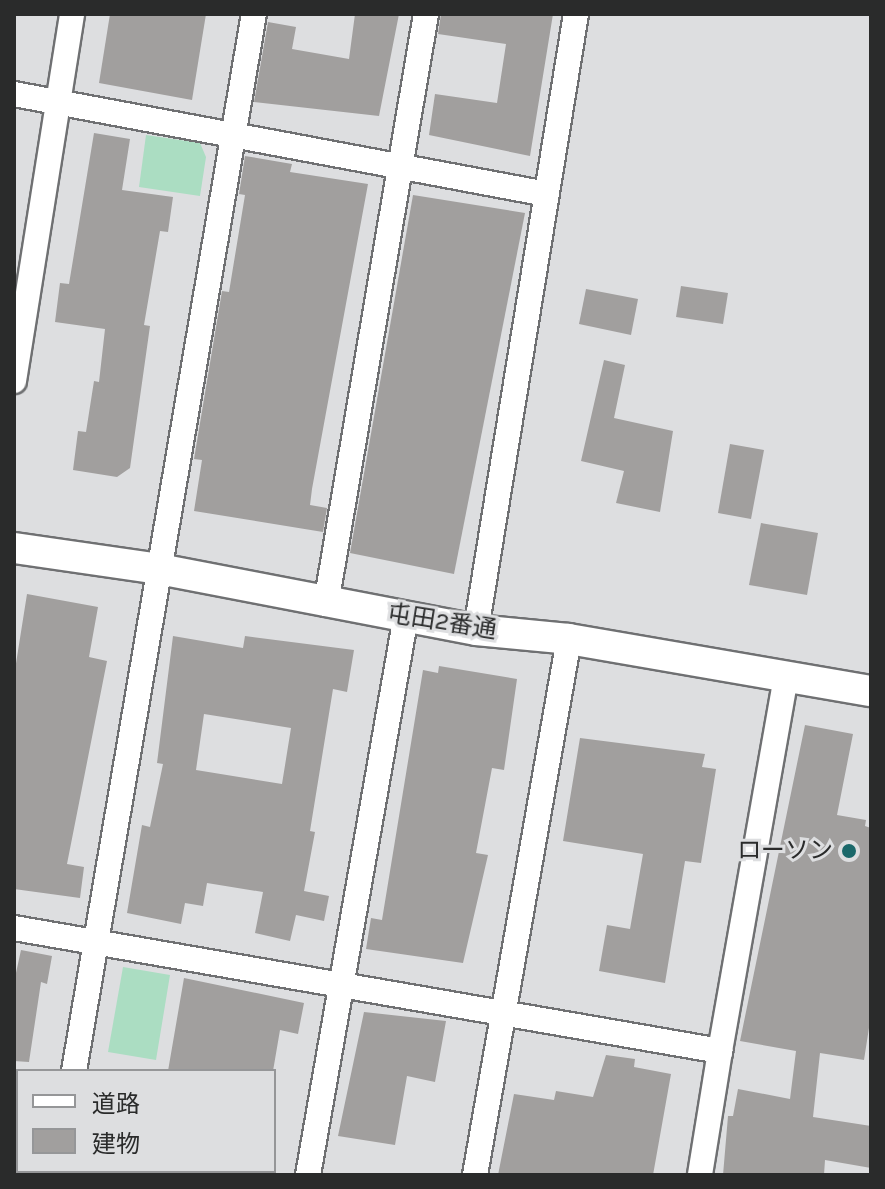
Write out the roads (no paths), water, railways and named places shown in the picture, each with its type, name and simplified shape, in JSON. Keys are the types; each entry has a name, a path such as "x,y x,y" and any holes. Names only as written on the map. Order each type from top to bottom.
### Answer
{"street":[{"path":"14,381 72,14"},
{"path":"74,1069 254,14"},
{"path":"326,604 426,14"},
{"path":"476,630 576,14"},
{"path":"14,94 547,194"},
{"name":"屯田2番通","path":"14,548 159,569 326,604 476,630 569,639 871,691"},
{"path":"308,1175 406,616"},
{"path":"475,1175 569,639"},
{"path":"700,1175 786,677"},
{"path":"14,928 720,1051"}],"place":[{"name":"ローソン","path":"849,851"}]}
